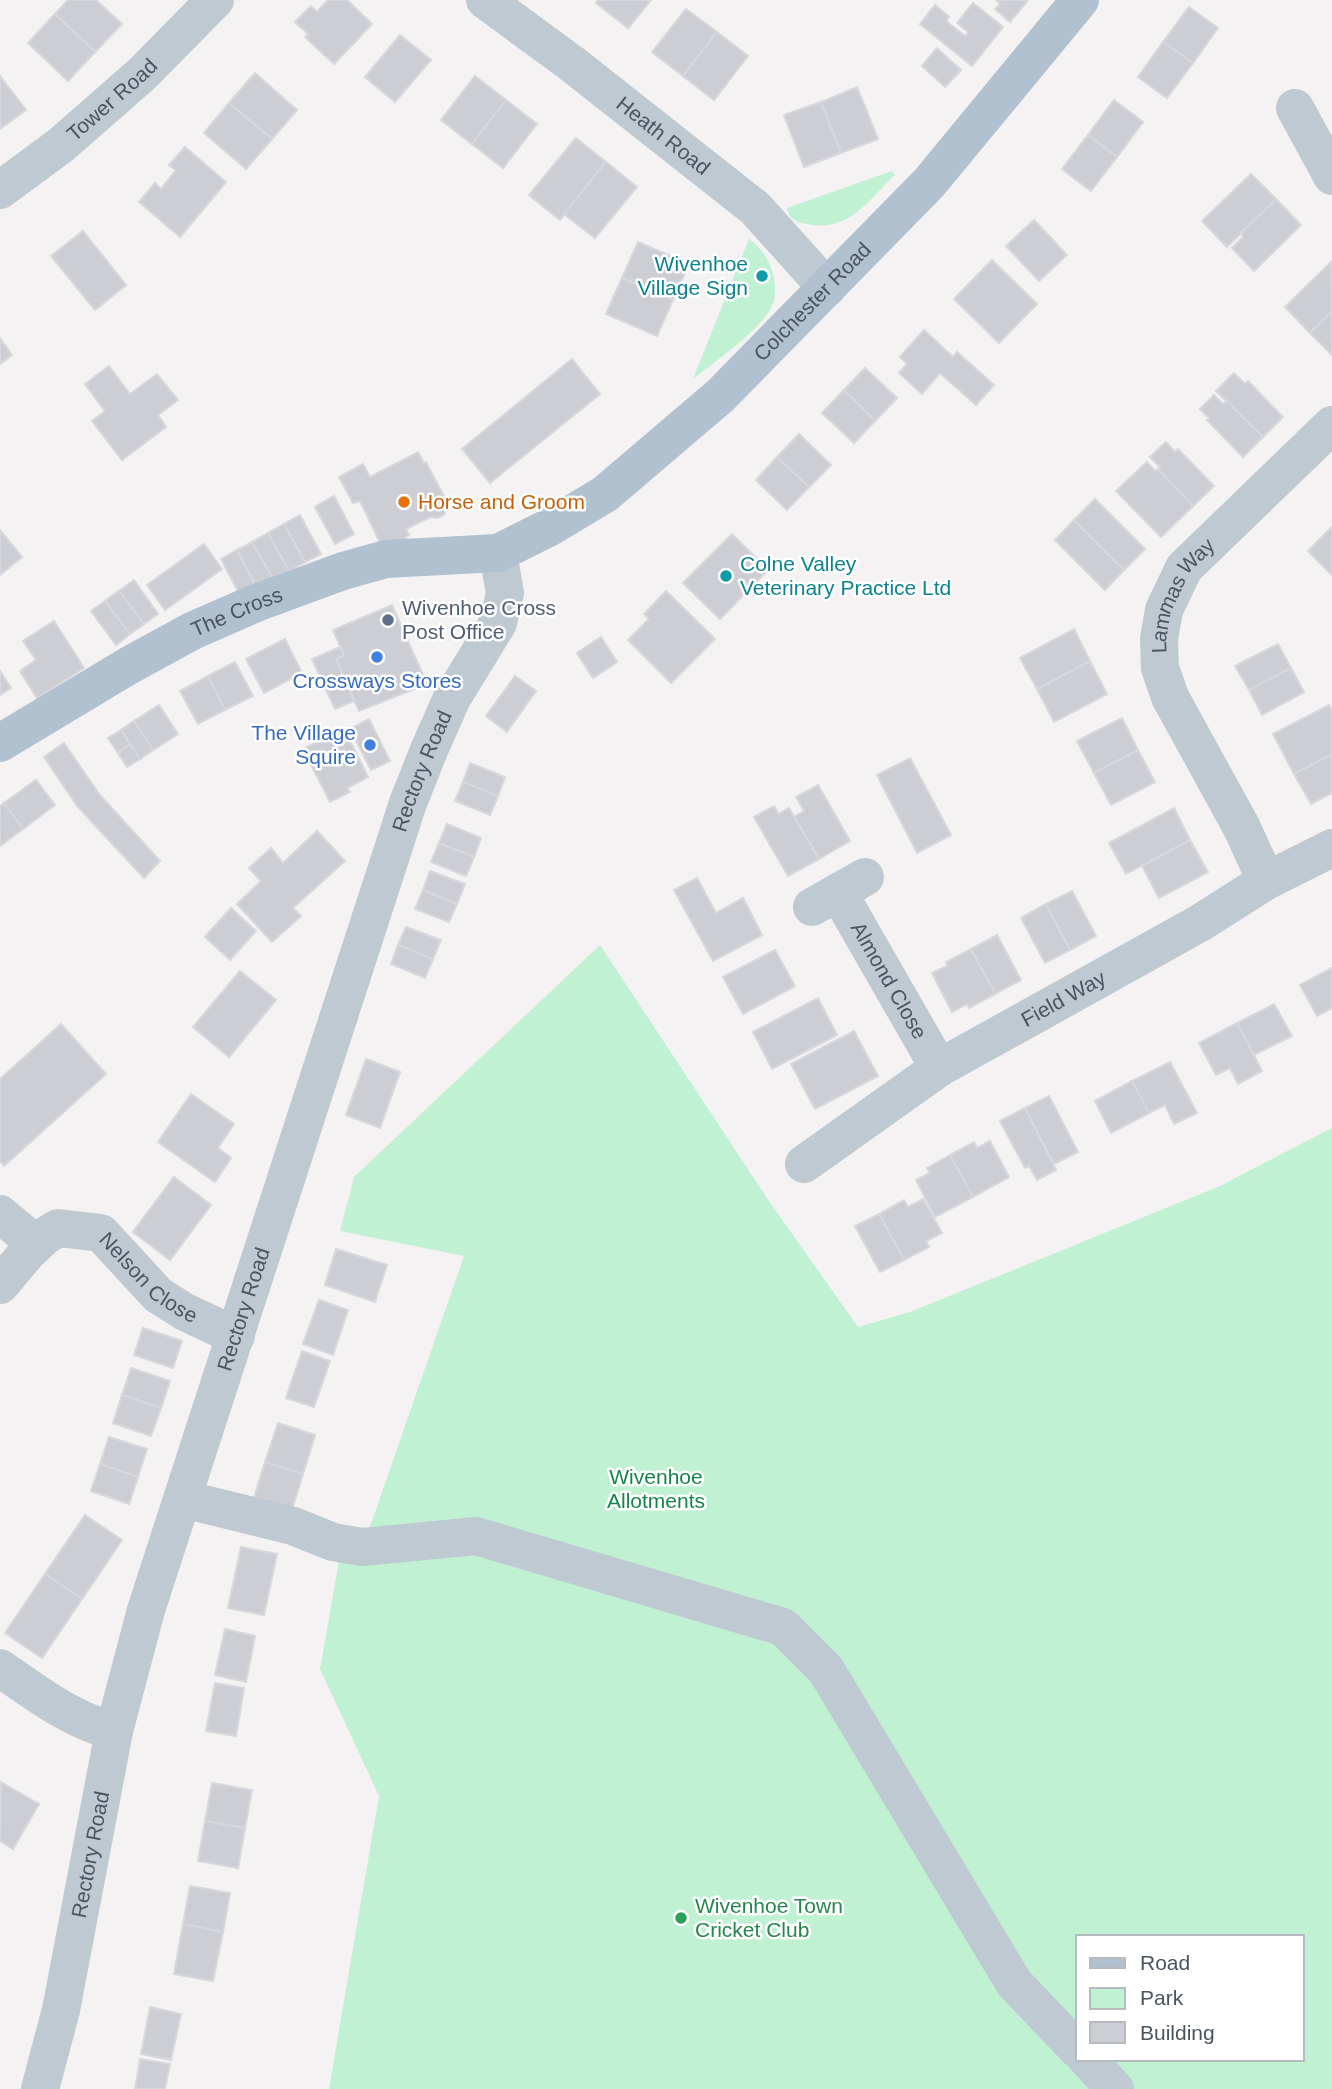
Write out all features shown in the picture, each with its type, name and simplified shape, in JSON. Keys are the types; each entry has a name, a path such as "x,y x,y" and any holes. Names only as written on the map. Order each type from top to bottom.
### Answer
{"main road":[{"name":"Colchester Road","path":"498,553 550,527 605,494 721,394 929,183 1080,0"},
{"name":"The Cross","path":"0,743 138,660 192,631 256,603 343,571 386,559 498,553"}],"street":[{"name":"Tower Road","path":"0,190 61,145 142,74 215,0"},
{"name":"Heath Road","path":"485,0 571,62 755,208 827,288"},
{"path":"1296,108 1332,176"},
{"name":"Lammas Way","path":"1266,881 1242,828 1170,697 1160,668 1159,639 1164,610 1184,568 1332,425"},
{"name":"Rectory Road","path":"40,2089 61,2010 114,1731 146,1610 408,803 452,698 498,623 505,593 498,553"},
{"name":"Field Way","path":"804,1164 939,1068 1200,923 1266,881 1332,848"},
{"name":"Almond Close","path":"838,892 939,1068"},
{"path":"0,1214 36,1244"},
{"name":"Nelson Close","path":"0,1285 36,1244 58,1228 101,1233 158,1295 185,1312 236,1336"},
{"path":"183,1499 293,1525 333,1542 362,1547 476,1536 783,1627 826,1670 1014,1983 1076,2048"},
{"path":"0,1668 41,1697 82,1720 114,1731"},
{"path":"1089,2061 1115,2089"}],"green space":[{"path":"892,171 895,175 866,204 856,213 835,224 822,226 803,223 789,215 787,208"},
{"path":"749,239 764,254 773,274 774,302 767,315 748,335 693,379"},
{"name":"Wivenhoe Allotments","path":"600,945 771,1204 858,1327 910,1312 1220,1186 1332,1128 1332,2089 329,2089 379,1796 320,1669 341,1550 363,1547 464,1256 340,1231 354,1177"}],"building":[{"path":"68,0 96,0 122,24 95,52 55,14"},
{"path":"328,0 347,0 372,24 334,64 305,37 308,34 295,22 311,6 317,12"},
{"path":"598,0 651,0 628,28 596,3"},
{"path":"996,0 1028,0 1010,22 995,9 1000,4"},
{"path":"973,3 1003,27 972,66 920,24 935,5 949,17 946,21 965,36 968,32 957,23"},
{"path":"1189,7 1218,28 1193,63 1163,42"},
{"path":"686,9 717,32 683,76 652,52"},
{"path":"55,14 95,52 68,81 28,43"},
{"path":"717,32 748,56 714,100 683,76"},
{"path":"400,35 431,60 395,102 365,77"},
{"path":"1163,42 1193,63 1167,98 1138,77"},
{"path":"937,48 961,70 945,87 922,66"},
{"path":"255,73 297,110 272,139 229,103"},
{"path":"0,76 26,110 0,129"},
{"path":"475,76 506,100 472,144 441,120"},
{"path":"857,87 878,139 841,153 821,102"},
{"path":"506,100 537,124 503,168 472,144"},
{"path":"1114,100 1143,122 1117,157 1088,135"},
{"path":"821,102 841,153 804,167 784,115"},
{"path":"229,103 272,139 246,169 204,133"},
{"path":"1088,135 1117,157 1091,191 1062,169"},
{"path":"576,138 606,162 560,220 529,195"},
{"path":"185,147 226,182 180,237 139,202 155,183 161,189 176,170 169,165"},
{"path":"606,162 637,187 595,238 564,214"},
{"path":"1251,174 1276,199 1227,247 1202,221"},
{"path":"1276,199 1301,225 1254,271 1232,248 1243,237 1241,233"},
{"path":"1034,220 1067,255 1039,281 1006,246"},
{"path":"83,231 126,285 95,310 51,256"},
{"path":"638,242 689,264 673,300 622,278"},
{"path":"992,260 1037,304 999,343 954,299"},
{"path":"1331,262 1332,311 1310,333 1285,307"},
{"path":"622,278 673,300 657,336 606,314"},
{"path":"1332,311 1332,355 1310,333"},
{"path":"924,330 953,357 957,352 994,385 976,405 940,373 922,394 899,373 907,364 900,357"},
{"path":"0,338 12,355 0,364"},
{"path":"572,359 600,394 490,483 462,449"},
{"path":"109,366 130,394 157,374 178,400 158,415 166,427 122,460 92,421 105,411 85,384"},
{"path":"865,368 897,398 875,421 844,390"},
{"path":"1234,373 1245,384 1248,381 1283,417 1263,437 1216,391"},
{"path":"844,390 875,421 854,443 822,413"},
{"path":"1214,395 1223,404 1227,401 1263,437 1243,457 1207,420 1209,418 1200,409"},
{"path":"799,434 831,465 809,487 777,457"},
{"path":"1166,442 1175,452 1178,449 1214,486 1193,506 1150,457"},
{"name":"Horse and Groom","path":"418,452 449,506 444,515 430,517 406,529 409,535 405,537 407,539 384,551 360,501 353,503 339,477 363,464 370,477"},
{"path":"777,457 809,487 787,510 756,480"},
{"path":"1147,462 1155,471 1158,469 1193,506 1161,537 1116,491"},
{"path":"334,496 354,534 335,544 315,507"},
{"path":"1095,499 1145,549 1124,570 1074,520"},
{"path":"300,515 321,554 305,562 284,524"},
{"path":"1074,520 1124,570 1105,590 1055,540"},
{"path":"284,524 305,562 289,571 268,533"},
{"path":"1332,527 1332,575 1308,551"},
{"path":"0,530 22,557 0,575"},
{"path":"268,533 289,571 273,579 252,542"},
{"name":"Colne Valley Veterinary Practice Ltd","path":"732,534 768,570 720,619 683,583"},
{"path":"252,542 273,579 257,588 237,550"},
{"path":"204,544 222,569 165,610 147,585"},
{"path":"237,550 257,588 241,597 221,559"},
{"path":"134,580 158,614 144,624 119,591"},
{"path":"119,591 144,624 130,634 105,601"},
{"path":"666,591 715,639 671,683 628,640 649,619 644,614"},
{"path":"105,601 130,634 116,645 91,611"},
{"name":"Crossways Stores","path":"392,605 427,684 359,711 336,659 344,655 333,630"},
{"path":"54,621 84,668 37,698 20,671 36,660 23,641"},
{"path":"1074,629 1090,661 1037,689 1020,658"},
{"path":"601,637 617,662 593,678 577,653"},
{"path":"285,639 302,673 264,693 246,659"},
{"path":"1278,644 1291,668 1249,690 1235,666"},
{"path":"340,647 344,655 336,659 354,701 335,709 312,659"},
{"path":"1090,661 1107,694 1054,722 1037,689"},
{"path":"235,662 253,696 225,710 208,676"},
{"path":"1291,668 1304,692 1262,715 1249,690"},
{"path":"0,671 11,688 0,695"},
{"path":"208,676 225,710 198,724 180,691"},
{"path":"515,676 536,691 507,732 486,716"},
{"path":"159,705 178,734 153,750 134,721"},
{"path":"1329,705 1332,711 1332,754 1294,774 1273,734"},
{"path":"1122,718 1138,750 1094,773 1077,741"},
{"name":"The Village Squire","path":"369,719 390,761 371,770 350,729"},
{"path":"134,721 153,750 140,759 121,730"},
{"path":"344,728 368,777 347,788 350,792 330,802 303,749"},
{"path":"121,730 130,744 118,753 108,738"},
{"path":"64,743 99,794 160,861 144,878 78,807 44,757"},
{"path":"130,744 140,759 127,767 118,753"},
{"path":"1138,750 1155,782 1111,805 1094,773"},
{"path":"1332,754 1332,793 1311,804 1294,774"},
{"path":"910,758 951,835 917,853 877,775"},
{"path":"470,763 505,777 498,796 463,782"},
{"path":"36,780 55,805 23,829 4,803"},
{"path":"463,782 498,796 490,815 455,801"},
{"path":"818,785 850,841 819,859 794,817 804,811 796,797"},
{"path":"4,803 23,829 0,846 0,806"},
{"path":"774,806 779,814 789,808 819,859 788,876 754,817"},
{"path":"1174,808 1190,840 1126,874 1109,843"},
{"path":"447,824 481,838 474,857 439,843"},
{"path":"317,831 345,861 293,908 301,916 272,942 237,904 261,881 249,868 271,848 283,863"},
{"path":"1190,840 1208,872 1159,898 1142,866"},
{"path":"439,843 474,857 466,876 431,862"},
{"path":"430,871 465,884 457,904 423,890"},
{"path":"697,878 716,913 743,898 762,935 713,961 674,890"},
{"path":"423,890 457,904 449,922 415,909"},
{"path":"1072,891 1096,936 1070,950 1046,904"},
{"path":"1046,904 1070,950 1045,963 1021,918"},
{"path":"231,908 256,931 230,960 205,937"},
{"path":"406,927 441,940 433,959 398,945"},
{"path":"997,935 1021,980 995,994 971,949"},
{"path":"398,945 433,959 425,978 391,964"},
{"path":"971,949 995,994 969,1008 967,1004 952,1012 932,973"},
{"path":"775,950 795,986 743,1014 723,977"},
{"path":"1332,968 1332,1008 1317,1016 1300,985"},
{"path":"240,971 276,1000 229,1057 193,1027"},
{"path":"818,998 837,1035 772,1069 753,1032"},
{"path":"1274,1004 1292,1036 1254,1055 1237,1023"},
{"path":"1237,1023 1262,1071 1238,1084 1230,1068 1216,1075 1199,1043"},
{"path":"61,1024 106,1074 4,1166 0,1161 0,1079"},
{"path":"854,1031 878,1076 815,1109 791,1064"},
{"path":"366,1059 400,1072 380,1128 346,1115"},
{"path":"1170,1062 1197,1113 1174,1124 1165,1105 1149,1113 1132,1081"},
{"path":"1132,1081 1149,1113 1111,1133 1095,1101"},
{"path":"191,1094 234,1124 218,1148 231,1158 215,1182 158,1142"},
{"path":"1049,1096 1078,1152 1054,1164 1025,1108"},
{"path":"1025,1108 1056,1170 1037,1180 1029,1166 1025,1168 1000,1121"},
{"path":"990,1141 1009,1177 973,1197 950,1155 974,1142 977,1148"},
{"path":"950,1155 973,1197 935,1217 916,1180 930,1173 927,1168"},
{"path":"174,1177 211,1205 170,1260 133,1232"},
{"path":"923,1199 942,1233 926,1241 929,1247 904,1260 879,1214 904,1200 908,1207"},
{"path":"879,1214 904,1260 880,1272 855,1226"},
{"path":"336,1249 387,1265 375,1302 325,1285"},
{"path":"319,1300 348,1310 333,1355 303,1344"},
{"path":"143,1328 182,1341 173,1368 134,1355"},
{"path":"302,1351 330,1361 314,1407 286,1398"},
{"path":"131,1368 170,1381 161,1408 122,1395"},
{"path":"122,1395 161,1408 151,1436 113,1423"},
{"path":"278,1423 315,1435 303,1474 265,1462"},
{"path":"109,1437 147,1449 138,1477 100,1464"},
{"path":"265,1462 303,1474 291,1513 253,1501"},
{"path":"100,1464 138,1477 129,1504 91,1491"},
{"path":"85,1515 122,1540 82,1599 45,1574"},
{"path":"241,1547 277,1554 264,1615 228,1608"},
{"path":"45,1574 82,1599 42,1658 5,1633"},
{"path":"225,1629 255,1636 246,1682 215,1675"},
{"path":"215,1683 244,1688 236,1736 206,1731"},
{"path":"1,1782 39,1804 13,1849 0,1841"},
{"path":"212,1783 252,1790 245,1828 205,1821"},
{"path":"205,1821 245,1828 238,1868 198,1861"},
{"path":"190,1886 230,1893 223,1932 183,1924"},
{"path":"183,1924 223,1932 213,1981 174,1974"},
{"path":"150,2007 181,2014 171,2060 141,2054"},
{"path":"140,2059 170,2064 165,2089 135,2089"}],"place":[{"name":"Wivenhoe Village Sign","path":"762,276"},
{"name":"Horse and Groom","path":"404,502"},
{"name":"Colne Valley Veterinary Practice Ltd","path":"726,576"},
{"name":"Wivenhoe Cross Post Office","path":"388,620"},
{"name":"Crossways Stores","path":"377,657"},
{"name":"The Village Squire","path":"370,745"},
{"name":"Wivenhoe Town Cricket Club","path":"681,1918"}]}
